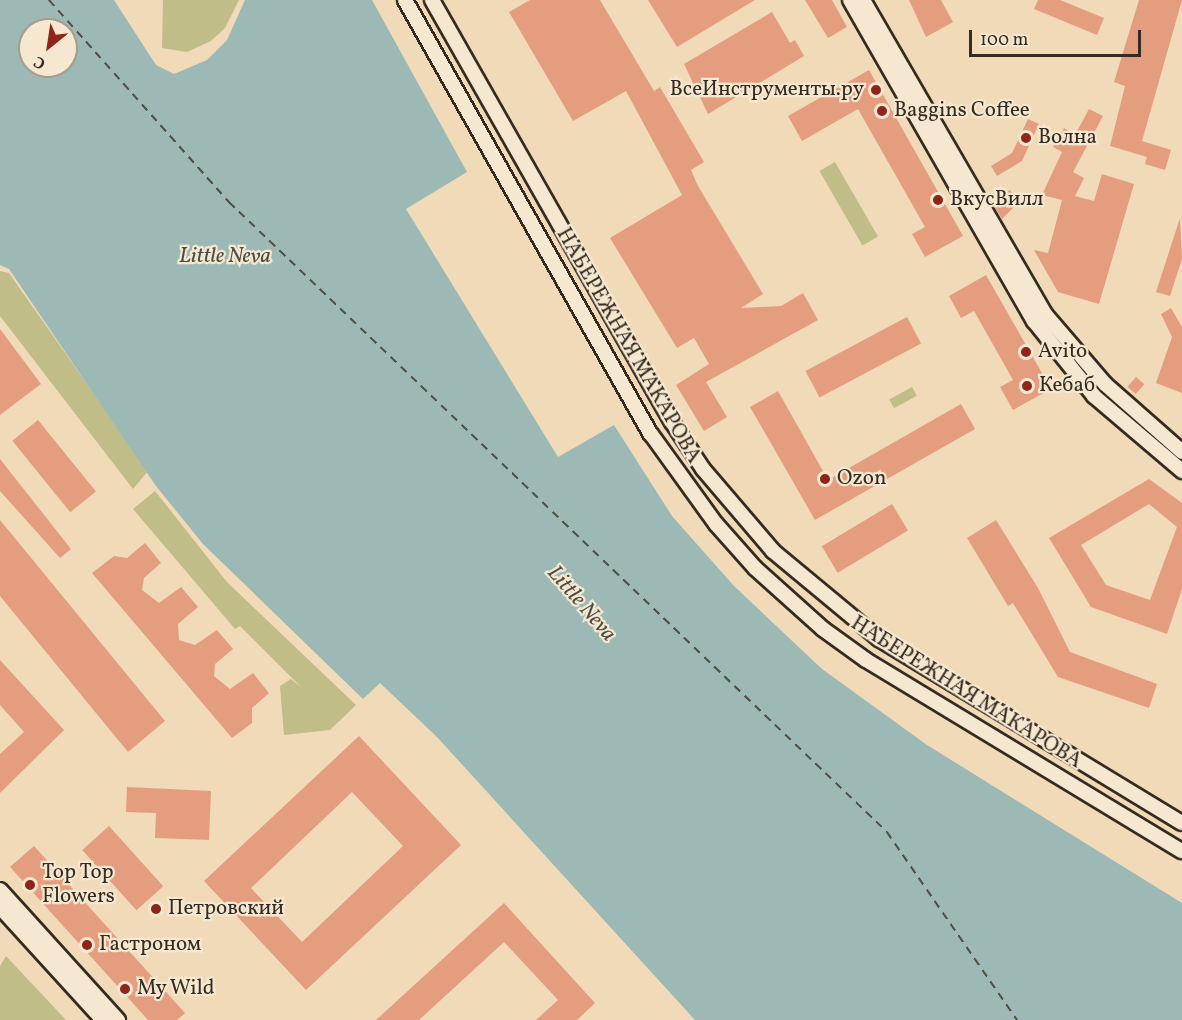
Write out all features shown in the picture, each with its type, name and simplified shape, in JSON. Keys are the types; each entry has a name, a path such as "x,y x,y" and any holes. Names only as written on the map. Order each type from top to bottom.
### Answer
{"main road":[{"name":"НАБЕРЕЖНАЯ МАКАРОВА","path":"405,0 651,434 716,524 755,568 823,628 866,660 1182,851"},
{"name":"НАБЕРЕЖНАЯ МАКАРОВА","path":"432,0 697,460 773,551 838,609 879,639 1182,824"},
{"path":"850,0 1034,321 1094,396 1182,471"},
{"path":"862,0 1045,314 1105,384 1182,452"},
{"path":"0,890 118,1020"},
{"path":"0,907 104,1020"}],"shaded area":[{"path":"163,0 239,0 225,28 211,41 187,52 162,48"},
{"path":"835,162 878,236 862,245 819,171"},
{"path":"0,271 9,273 148,471 133,489 0,316"},
{"path":"912,387 917,396 894,408 889,400"},
{"path":"155,491 227,582 356,705 330,730 284,735 280,686 291,679 302,688 240,626 235,629 133,509"},
{"path":"6,956 66,1020 0,1020 0,966"}],"water":[{"name":"Little Neva","path":"0,0 114,0 156,65 174,74 207,60 227,40 245,0 372,0 467,172 406,209 558,457 614,425 672,516 734,586 822,669 927,745 1182,903 1182,1020 695,1020 437,737 380,683 363,699 203,544 156,486 9,269 0,265"}],"building":[{"path":"530,0 600,0 654,91 660,87 704,162 691,170 698,186 763,294 741,308 781,306 803,293 818,320 706,382 727,417 704,431 676,385 709,364 694,338 677,348 610,238 682,195 626,91 573,121 509,12"},
{"path":"648,0 755,0 677,47"},
{"path":"805,0 832,0 847,27 828,38"},
{"path":"909,0 941,0 953,22 926,37"},
{"path":"1038,0 1060,0 1104,18 1097,35 1034,9"},
{"path":"1139,0 1182,0 1142,141 1171,150 1165,170 1145,164 1147,157 1110,146 1125,86 1114,82"},
{"path":"772,12 790,43 795,40 804,56 708,114 684,64"},
{"path":"869,70 963,236 925,257 912,234 925,227 858,109 802,141 788,116"},
{"path":"1089,109 1103,116 1073,172 1084,178 1075,196 1094,201 1102,174 1134,184 1099,304 1058,292 1034,250 1048,253 1062,200 1042,195 1062,152 1053,147 1064,128 1075,135"},
{"name":"Волна","path":"1028,119 1039,124 1022,161 997,176 991,166 1012,153"},
{"path":"1010,190 1018,203 1002,219 992,202"},
{"path":"1180,218 1182,259 1170,296 1156,292"},
{"path":"986,275 1051,389 1013,410 1000,387 1013,380 974,311 961,318 949,296"},
{"path":"1171,308 1182,327 1182,393 1156,383 1172,337 1161,314"},
{"path":"907,317 921,343 820,397 805,371"},
{"path":"0,329 41,384 0,415"},
{"path":"1136,377 1144,384 1136,394 1127,387"},
{"path":"778,391 828,480 961,404 975,429 815,520 750,407"},
{"path":"38,420 96,491 70,512 12,441"},
{"path":"0,459 71,549 60,558 0,491"},
{"path":"1149,479 1182,503 1182,589 1167,634 1091,607 1049,538","holes":["1149,504 1177,527 1150,600 1106,585 1081,545"]},
{"path":"892,504 908,531 838,573 822,546"},
{"path":"0,520 165,721 128,752 0,596"},
{"path":"996,520 1038,588 1070,652 1157,684 1149,708 1058,677 1013,603 1008,606 967,538"},
{"path":"145,543 161,563 144,578 142,590 159,603 181,587 198,607 178,624 179,640 195,645 217,630 233,649 215,664 214,676 230,689 253,673 269,693 252,708 252,723 232,738 92,573 114,556 127,558"},
{"path":"0,660 64,730 0,793 0,754 24,732 0,705"},
{"path":"359,736 461,845 306,990 204,881","holes":["352,792 403,846 302,942 251,888"]},
{"path":"127,787 211,791 209,840 155,838 156,813 126,812"},
{"path":"109,826 163,886 136,910 82,850"},
{"path":"34,846 185,1013 177,1020 148,1020 10,867"},
{"path":"504,903 595,1003 577,1020 536,1020 558,1000 504,942 419,1020 376,1020"}],"ferry route":[{"path":"49,0 229,202 887,832 1017,1020"}],"place":[{"name":"ВсеИнструменты.ру","path":"876,90"},
{"name":"Baggins Coffee","path":"882,111"},
{"name":"Волна","path":"1026,138"},
{"name":"ВкусВилл","path":"938,200"},
{"name":"Avito","path":"1026,352"},
{"name":"Кебаб","path":"1027,386"},
{"name":"Ozon","path":"825,479"},
{"name":"Top Top Flowers","path":"30,885"},
{"name":"Петровский","path":"156,909"},
{"name":"Гастроном","path":"87,945"},
{"name":"My Wild","path":"125,989"}]}
